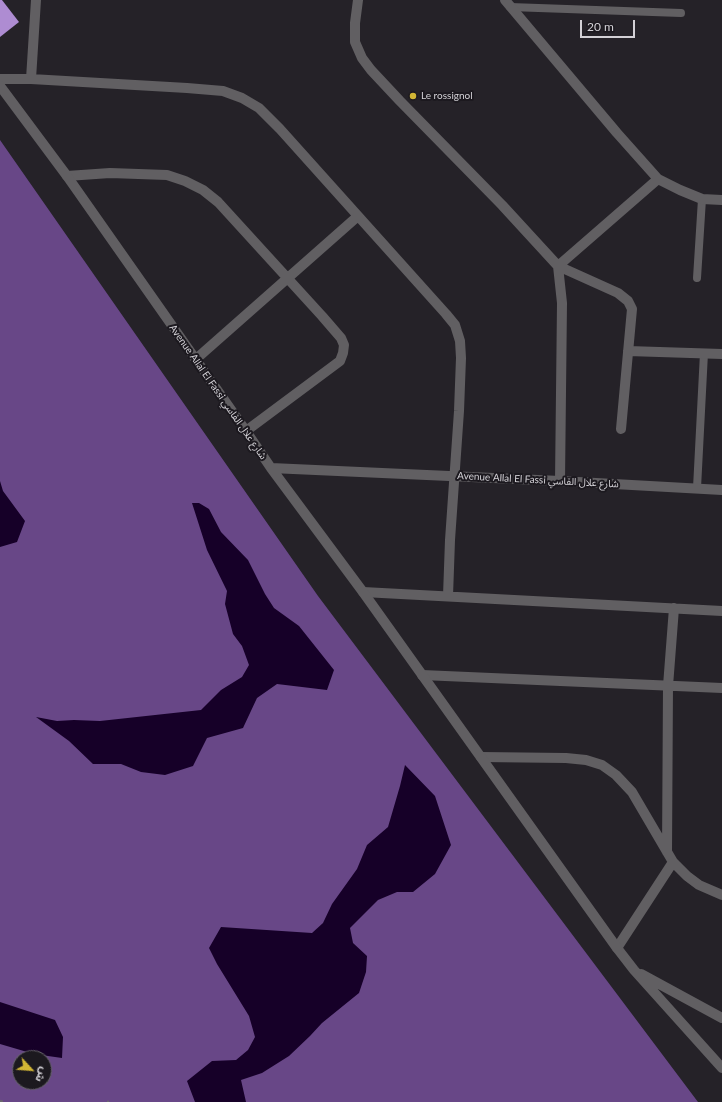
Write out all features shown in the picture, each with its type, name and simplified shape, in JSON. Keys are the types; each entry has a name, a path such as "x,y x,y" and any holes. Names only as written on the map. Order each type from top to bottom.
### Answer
{"street":[{"path":"31,79 36,0"},
{"path":"358,0 355,24 355,42 366,64 400,101 502,205 558,266 618,293 628,301 632,309 621,429"},
{"path":"508,3 658,179 702,199 722,200"},
{"path":"0,79 31,79 187,88 223,91 242,98 259,108 446,314 454,325 460,341 461,358 448,596"},
{"name":"Avenue Allal El Fassi شارع علال الفاسي","path":"0,86 67,176 246,430 270,468 722,490"},
{"path":"67,176 110,173 167,175 185,181 203,190 218,202 341,338 344,345 340,361 246,430"},
{"path":"558,266 658,179"},
{"path":"196,359 287,277 358,216"},
{"path":"558,266 562,303 560,481"},
{"path":"628,351 722,354"},
{"path":"270,468 363,592 617,948 634,970 722,1068"},
{"path":"363,592 722,611"},
{"path":"667,852 668,686 674,608"},
{"path":"422,675 722,688"},
{"path":"481,757 566,758 586,760 602,765 616,775 632,792 673,862 687,876 699,885 722,895"},
{"path":"617,948 673,862"},
{"path":"634,970 722,1018"}],"lane":[{"path":"508,3 681,13"},
{"path":"697,278 702,199"},
{"path":"697,488 704,354"}],"shaded area":[{"path":"0,140 318,596 698,1102 0,1102"},
{"path":"0,481 3,491 25,521 17,542 0,547"},
{"path":"192,503 199,503 209,509 221,532 248,560 265,594 274,608 299,626 334,670 327,690 277,684 257,698 243,728 207,738 193,766 165,775 141,772 121,764 93,764 69,741 36,717 57,721 100,721 201,710 221,690 242,677 249,665 242,646 233,634 225,604 227,591 207,550"},
{"path":"405,765 435,796 451,845 435,874 413,892 397,892 378,900 350,928 353,943 367,956 366,972 359,993 322,1023 289,1056 262,1073 241,1080 246,1102 195,1102 187,1081 212,1061 236,1060 248,1050 255,1037 249,1016 217,964 209,948 221,927 312,933 323,923 332,904 357,869 367,845 388,827"},
{"path":"0,1002 55,1020 63,1037 62,1058 52,1057 52,1050 20,1050 0,1044"}],"building":[{"path":"0,0 2,0 19,22 0,37"}],"place":[{"name":"Le rossignol","path":"413,96"}]}
